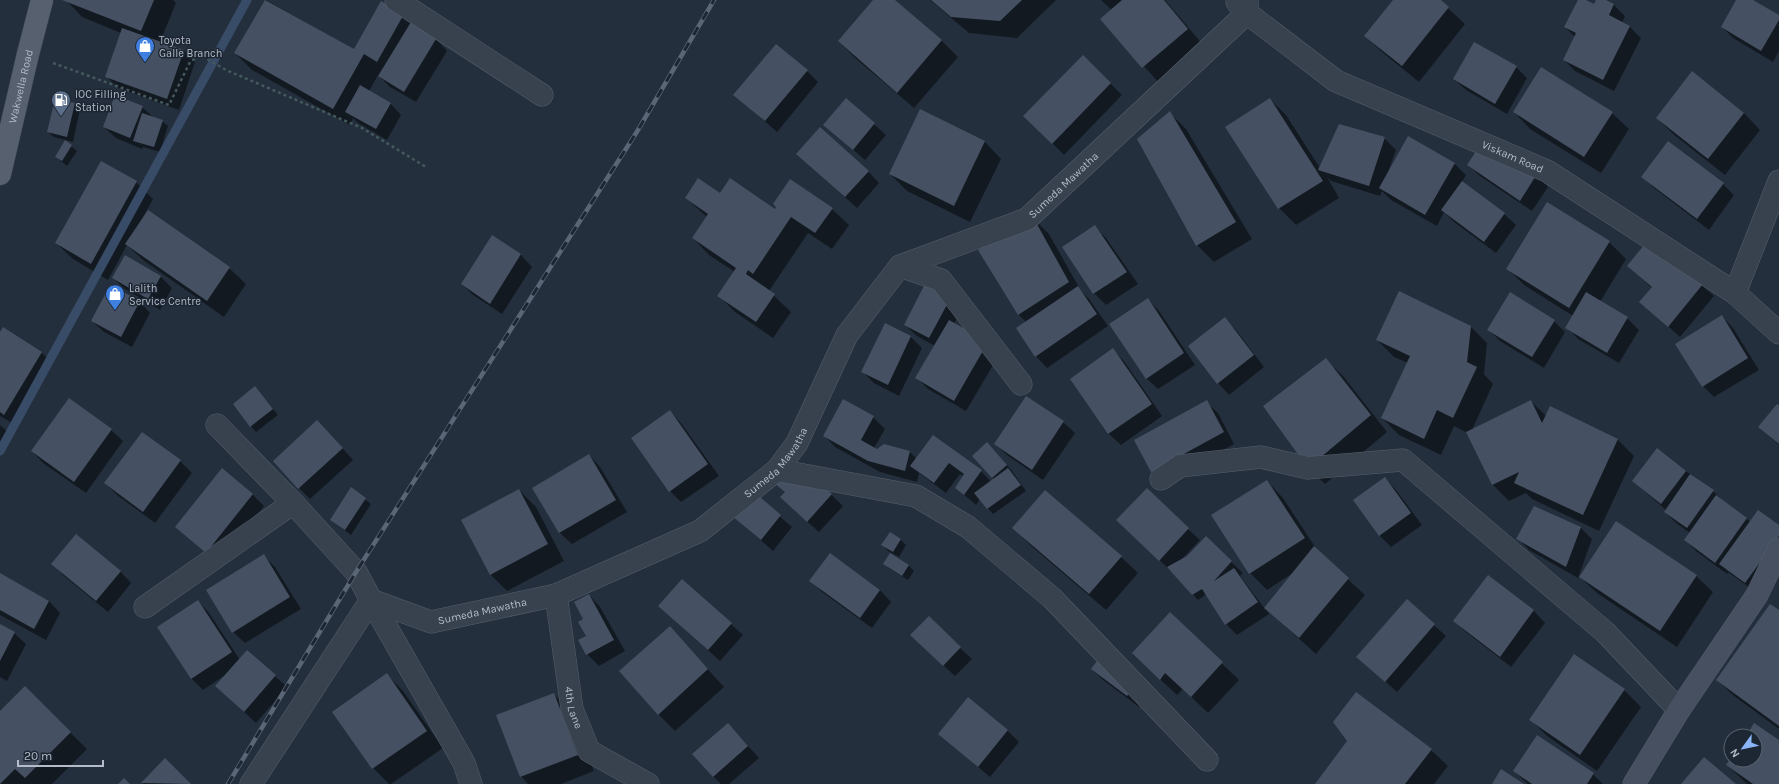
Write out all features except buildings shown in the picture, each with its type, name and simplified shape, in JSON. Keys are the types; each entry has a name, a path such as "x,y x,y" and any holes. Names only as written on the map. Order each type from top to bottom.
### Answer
{"main road":[{"name":"Wakwella Road","path":"0,173 42,0"}],"street":[{"path":"396,0 542,95"},
{"name":"Sumeda Mawatha","path":"371,600 431,622 556,596 700,531 777,470 797,443 847,335 900,266 1027,219 1243,4"},
{"name":"Viskam Road","path":"1243,4 1336,81 1546,171 1735,293 1779,333"},
{"path":"1735,293 1779,180"},
{"path":"900,266 941,280 1021,384"},
{"path":"217,425 293,503 356,572 464,764 471,784"},
{"path":"1160,479 1180,466 1261,457 1308,468 1403,460 1605,632 1679,710"},
{"path":"777,470 916,496 968,527 1052,598 1207,760"},
{"path":"145,607 293,503"},
{"path":"1634,784 1679,710 1757,595 1779,549"},
{"name":"4th Lane","path":"556,596 572,709 589,751 648,784"},
{"path":"251,784 371,600"}],"path":[{"path":"28,54 169,104 190,62 200,55 226,70 362,128 426,167"}],"waterway":[{"path":"0,451 247,0"}],"railway":[{"path":"228,784 356,572 638,130 714,0"}],"place":[{"name":"Toyota Galle Branch","path":"145,63"},
{"name":"IOC Filling Station","path":"61,117"},
{"name":"Lalith Service Centre","path":"115,311"}]}
